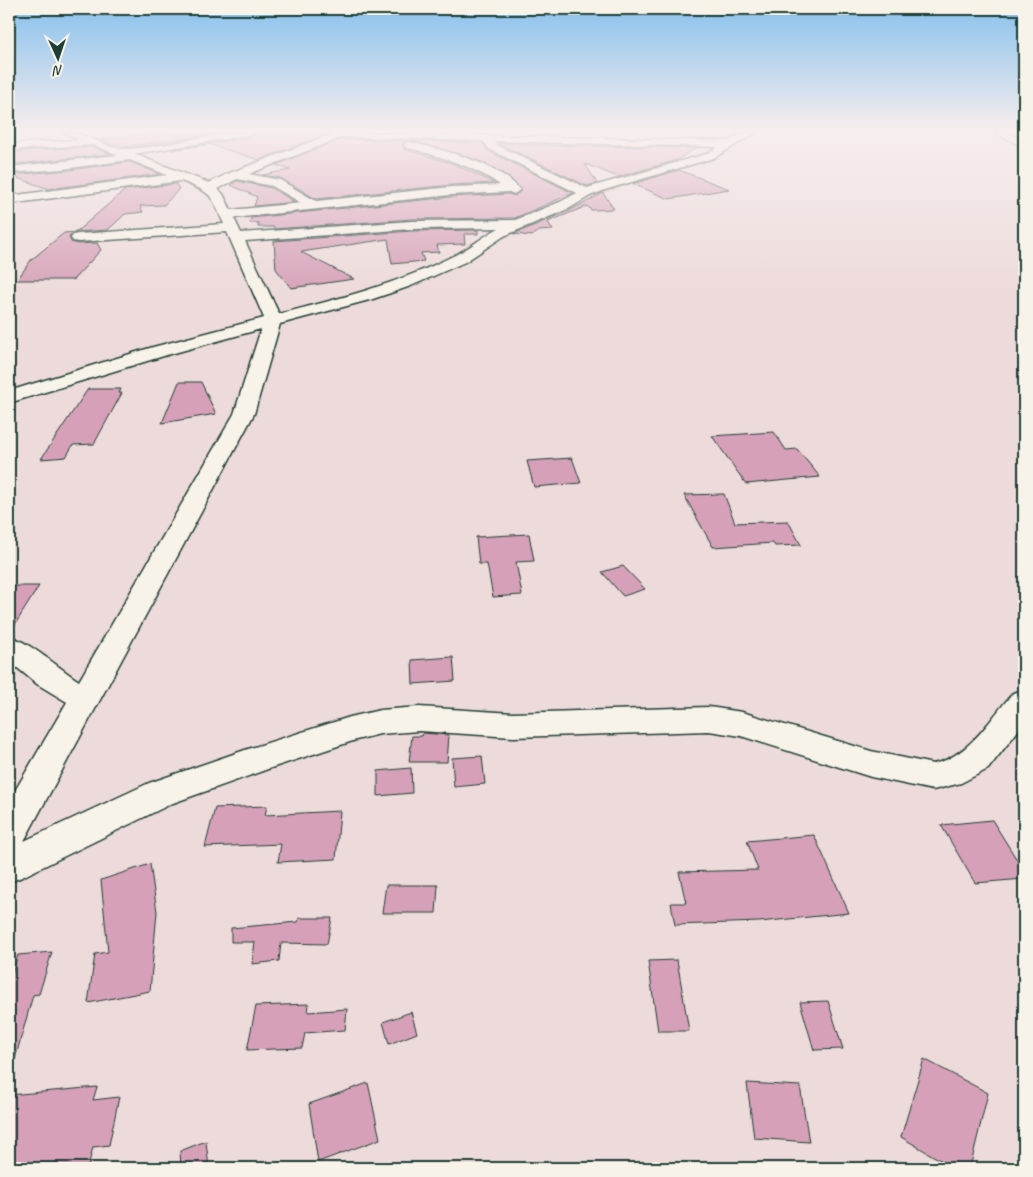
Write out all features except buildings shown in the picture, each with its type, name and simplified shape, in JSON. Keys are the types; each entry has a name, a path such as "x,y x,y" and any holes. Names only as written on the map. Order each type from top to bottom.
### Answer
{"street":[{"path":"9,200 108,187"},
{"path":"283,187 308,202 511,188 540,216"},
{"path":"574,187 586,193"},
{"path":"9,397 160,351 367,296 405,283 460,260 484,242 517,224 540,216 586,193 604,187"},
{"path":"9,834 244,414 273,320 217,194 210,188"},
{"path":"231,227 308,202 357,189"},
{"path":"78,238 231,227 517,224"},
{"path":"9,646 48,676 85,699"},
{"path":"9,866 161,793 256,759 350,729 380,722 418,719 513,725 709,718 742,724 870,764 933,777 949,774 976,760 1024,701"}]}
